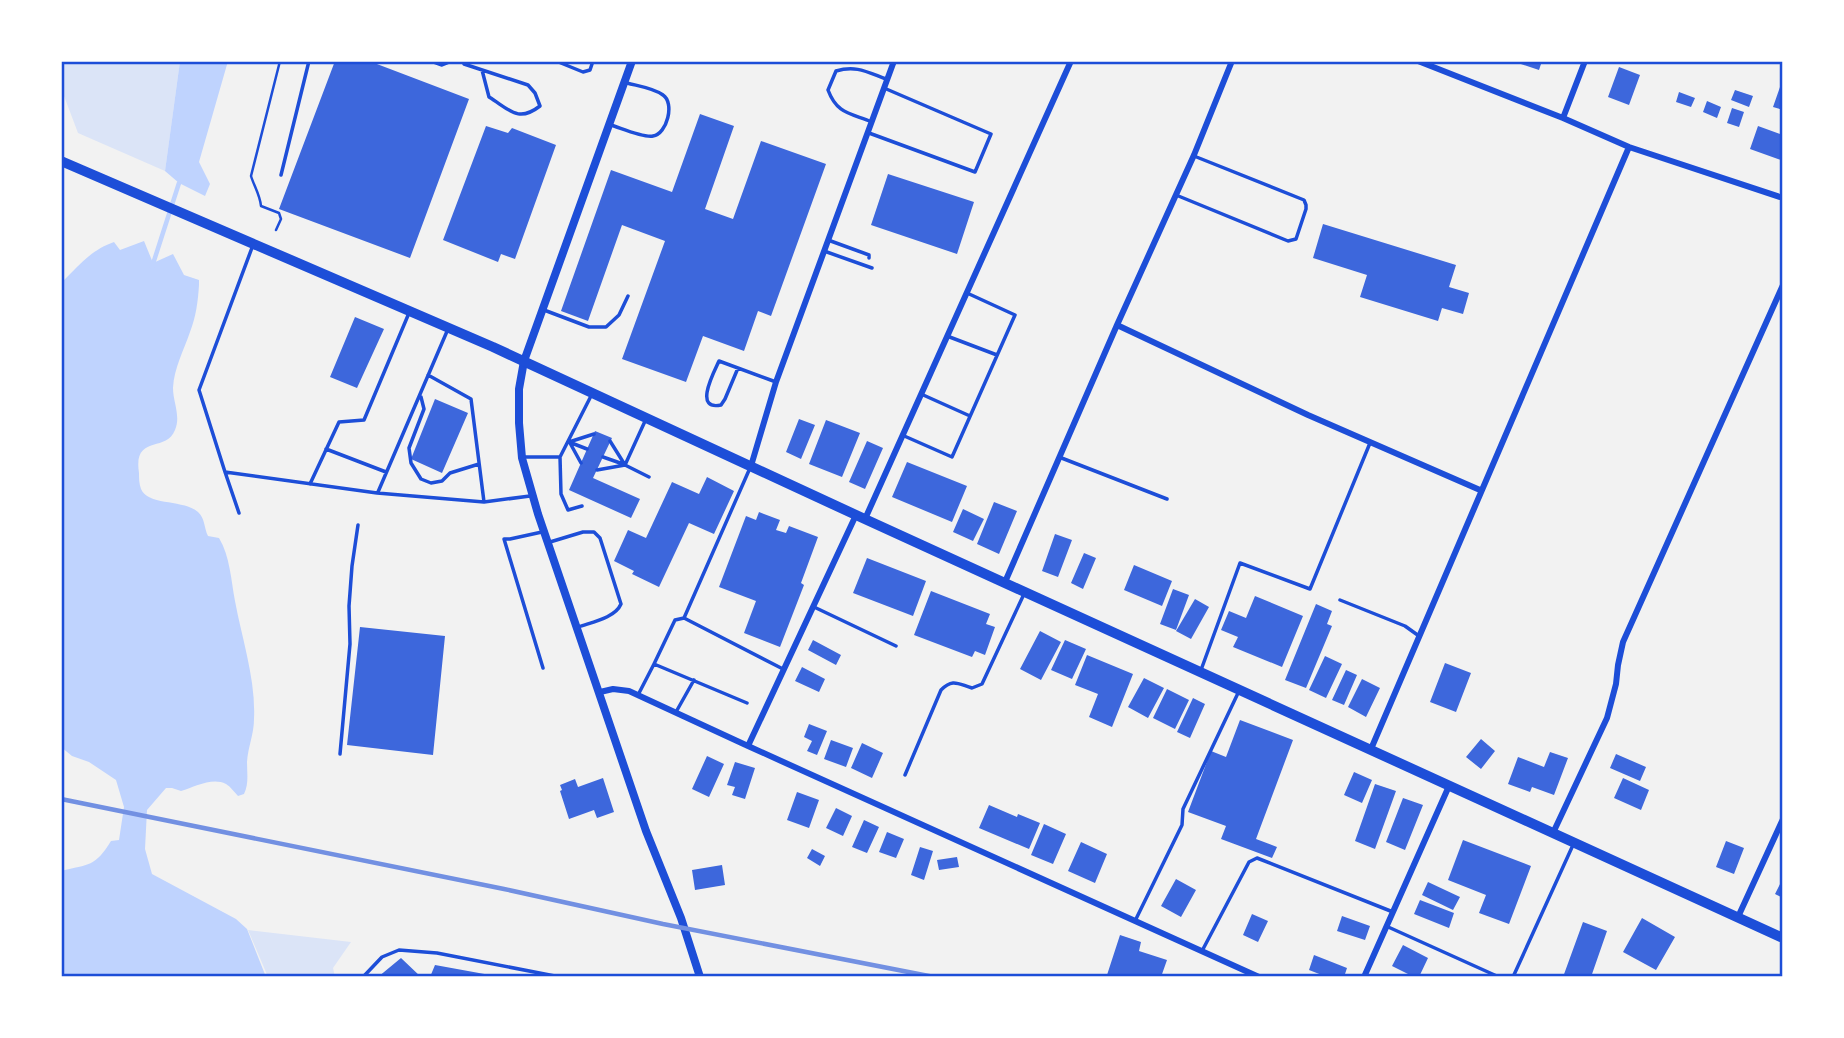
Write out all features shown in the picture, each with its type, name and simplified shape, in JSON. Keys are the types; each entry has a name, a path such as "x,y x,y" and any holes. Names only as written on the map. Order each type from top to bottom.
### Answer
{"main road":[{"path":"61,161 449,327 1783,938"}],"street":[{"path":"632,61 524,361 519,396 519,423 522,457 544,532 646,831 681,918 700,977"},
{"path":"751,466 776,382 894,61"},
{"path":"748,746 813,606 902,435 1071,61"},
{"path":"1005,582 1194,155 1232,61"},
{"path":"1418,61 1629,147 1783,198"},
{"path":"1563,118 1585,61"},
{"path":"1371,749 1629,147"},
{"path":"1552,833 1608,718 1623,642 1783,285"},
{"path":"1117,325 1308,415 1480,490"},
{"path":"600,692 613,689 629,691 1259,977"},
{"path":"1364,977 1449,786"},
{"path":"1738,917 1783,819"}],"lane":[{"path":"281,175 309,61"},
{"path":"431,61 442,65 452,61"},
{"path":"463,61 464,64 528,85 536,93 540,106 530,114 519,115 489,97 482,70"},
{"path":"556,61 583,72 590,69 593,61"},
{"path":"872,122 832,103 828,90 831,79 836,71 855,68 888,79"},
{"path":"609,125 648,136 659,134 664,127 669,108 667,98 624,82"},
{"path":"868,133 975,172 991,134 884,88"},
{"path":"1175,195 1288,241 1296,239 1306,209 1304,200 1194,155"},
{"path":"828,240 869,255 869,258"},
{"path":"239,513 199,390 254,243"},
{"path":"824,251 872,268"},
{"path":"902,435 951,457 970,416 1015,315 967,293"},
{"path":"542,309 589,327 606,327 619,315 628,296"},
{"path":"310,484 339,422 364,420 410,311"},
{"path":"377,493 449,327"},
{"path":"947,336 997,355"},
{"path":"738,368 721,405 716,407 709,404 706,399 707,392 719,361 738,368 776,382"},
{"path":"428,375 471,399 484,502"},
{"path":"582,506 568,510 561,494 561,457 593,392"},
{"path":"921,394 970,416"},
{"path":"420,395 424,409 409,448 411,463 421,479 432,483 442,481 450,473 479,464"},
{"path":"625,465 647,418"},
{"path":"569,442 594,433"},
{"path":"610,441 625,465"},
{"path":"569,442 587,449"},
{"path":"569,442 581,463"},
{"path":"1200,672 1240,563 1310,589 1370,442"},
{"path":"326,449 386,472"},
{"path":"522,457 561,457"},
{"path":"603,457 649,477"},
{"path":"1059,457 1167,499"},
{"path":"597,470 625,465"},
{"path":"684,618 751,466"},
{"path":"225,472 377,493 484,502 533,496"},
{"path":"340,754 350,644 352,566 358,524"},
{"path":"548,543 583,531 594,532 600,538 621,604 614,613 577,627"},
{"path":"543,668 504,539 544,532"},
{"path":"905,775 941,690 948,683 955,682 972,688 982,684 1025,592"},
{"path":"1340,600 1405,626 1419,636"},
{"path":"813,606 896,646"},
{"path":"638,695 675,620 684,618 783,670"},
{"path":"654,664 747,703"},
{"path":"676,713 694,680"},
{"path":"1135,921 1182,825 1183,809 1240,690"},
{"path":"1513,977 1574,843"},
{"path":"1202,951 1249,862 1257,858 1392,912"},
{"path":"1386,926 1499,977"},
{"path":"363,977 382,957 399,950 437,953 560,977"}],"path":[{"path":"276,230 281,219 279,213 261,206 251,176 280,61"}],"shaded area":[{"path":"61,61 180,61 165,171 78,133 61,88"},
{"path":"248,930 351,942 333,968 335,977 268,977"}],"water":[{"path":"180,61 228,61 199,162 210,184 205,196 179,183 165,171"},
{"path":"144,241 153,263 173,254 184,275 199,280 199,285 194,321 174,381 177,425 171,437 145,448 141,453 138,461 140,485 151,498 184,505 198,512 208,536 219,538 223,545 248,660 254,704 254,725 244,794 238,796 221,782 204,783 181,791 166,788 147,810 145,849 152,874 236,919 247,929 266,977 61,977 61,871 96,860 111,841 119,840 124,807 116,780 61,747 61,283 85,260 105,246 114,242 120,250"}],"building":[{"path":"335,61 369,61 469,99 410,258 279,209"},
{"path":"1512,61 1542,61 1539,70"},
{"path":"1619,67 1640,75 1629,105 1608,97"},
{"path":"1780,87 1783,88 1783,110 1773,107"},
{"path":"1735,90 1753,96 1749,107 1731,100"},
{"path":"1679,92 1695,98 1691,107 1676,102"},
{"path":"1707,101 1721,107 1717,118 1703,112"},
{"path":"1732,108 1744,112 1739,127 1727,123"},
{"path":"700,114 734,126 705,209 733,219 761,141 826,164 771,316 758,311 744,351 703,336 686,382 622,359 665,241 622,225 588,321 561,311 611,170 672,192"},
{"path":"486,126 508,133 512,128 556,145 515,259 501,254 498,262 443,240"},
{"path":"1758,126 1783,135 1780,145 1783,146 1781,160 1750,149"},
{"path":"888,174 974,202 957,254 871,225"},
{"path":"1323,224 1456,265 1449,287 1469,293 1463,314 1442,308 1438,321 1360,297 1367,275 1313,258"},
{"path":"355,317 384,329 357,388 330,377"},
{"path":"435,399 468,413 442,473 411,459"},
{"path":"799,419 815,425 801,459 786,452"},
{"path":"826,420 860,433 842,477 809,464"},
{"path":"595,431 612,438 593,478 640,499 631,518 569,490"},
{"path":"867,441 883,448 865,489 849,482"},
{"path":"907,462 967,486 952,522 892,497"},
{"path":"707,477 734,491 714,534 689,523 659,587 632,574 634,571 614,561 628,530 646,538 672,482 699,494"},
{"path":"994,502 1017,511 999,554 977,544"},
{"path":"963,509 984,519 973,541 953,532"},
{"path":"759,512 780,520 776,530 786,533 789,526 818,537 801,583 804,585 780,647 744,633 756,601 719,587 746,516 756,520"},
{"path":"1055,534 1072,540 1058,577 1042,571"},
{"path":"1084,553 1096,558 1083,589 1071,583"},
{"path":"867,558 926,581 913,616 853,593"},
{"path":"1134,565 1172,581 1162,606 1124,590"},
{"path":"1173,589 1189,595 1176,630 1160,624"},
{"path":"931,591 990,614 986,624 995,627 985,655 975,651 972,657 914,635"},
{"path":"1255,596 1303,616 1282,667 1233,647 1238,637 1221,630 1229,611 1246,618"},
{"path":"1195,599 1209,607 1191,639 1176,631"},
{"path":"1316,604 1332,611 1327,624 1332,626 1306,688 1285,680"},
{"path":"360,627 445,636 433,755 347,745"},
{"path":"1040,631 1061,642 1041,680 1020,669"},
{"path":"813,640 841,655 836,665 808,650"},
{"path":"1065,640 1086,649 1072,679 1051,670"},
{"path":"1087,655 1133,674 1112,727 1089,717 1098,694 1075,685"},
{"path":"1325,656 1342,664 1326,698 1309,690"},
{"path":"1445,663 1471,673 1456,712 1430,702"},
{"path":"802,667 825,679 819,692 795,681"},
{"path":"1346,670 1357,675 1344,705 1332,700"},
{"path":"1144,678 1164,688 1148,718 1128,707"},
{"path":"1362,679 1380,688 1366,717 1348,707"},
{"path":"1167,689 1189,700 1175,729 1153,718"},
{"path":"1193,698 1205,704 1190,738 1177,732"},
{"path":"1240,720 1293,740 1256,839 1277,847 1272,858 1221,839 1226,826 1188,812 1211,751 1226,757"},
{"path":"809,724 827,731 817,755 807,751 812,741 804,737"},
{"path":"1481,739 1495,751 1481,769 1466,757"},
{"path":"831,740 853,748 846,767 824,759"},
{"path":"862,743 883,753 872,778 851,768"},
{"path":"1550,752 1568,758 1554,795 1532,787 1530,792 1508,784 1518,757 1544,767"},
{"path":"1616,754 1646,767 1640,781 1610,768"},
{"path":"707,756 724,764 709,797 692,789"},
{"path":"735,762 755,768 745,799 732,795 735,787 727,785"},
{"path":"1354,772 1372,780 1362,803 1344,795"},
{"path":"603,778 614,812 597,818 594,810 569,819 560,785 575,779 578,787"},
{"path":"1623,778 1649,790 1641,810 1614,798"},
{"path":"1375,784 1396,791 1375,849 1355,841"},
{"path":"797,792 819,800 809,828 787,820"},
{"path":"1403,798 1423,805 1405,850 1386,842"},
{"path":"989,805 1040,823 1029,849 979,828"},
{"path":"836,808 852,816 843,836 826,828"},
{"path":"864,820 879,827 867,853 852,847"},
{"path":"1044,824 1066,834 1053,864 1031,855"},
{"path":"887,832 904,839 896,858 879,852"},
{"path":"1463,840 1531,866 1509,924 1479,913 1486,895 1448,880"},
{"path":"1726,841 1744,848 1734,874 1716,867"},
{"path":"1081,842 1107,854 1095,883 1068,871"},
{"path":"920,847 933,851 924,880 911,875"},
{"path":"812,849 825,856 820,866 807,858"},
{"path":"957,857 959,867 939,870 937,860"},
{"path":"722,865 725,885 695,890 692,870"},
{"path":"1783,878 1783,898 1775,894"},
{"path":"1176,879 1196,890 1181,917 1161,906"},
{"path":"1428,882 1460,897 1453,910 1422,895"},
{"path":"1420,900 1454,913 1449,928 1414,914"},
{"path":"1252,914 1268,921 1258,942 1243,935"},
{"path":"1342,916 1370,926 1365,940 1337,931"},
{"path":"1642,918 1675,937 1656,970 1623,952"},
{"path":"1583,922 1607,931 1591,977 1563,977"},
{"path":"1120,935 1141,942 1139,951 1167,960 1161,977 1107,975"},
{"path":"1403,945 1428,958 1419,977 1392,966"},
{"path":"1314,955 1347,968 1344,977 1327,977 1309,970"},
{"path":"401,958 421,977 378,977"},
{"path":"435,965 490,975 490,977 430,977"}],"waterway":[{"path":"152,267 179,183"}],"railway":[{"path":"61,799 663,924 934,977"}]}
